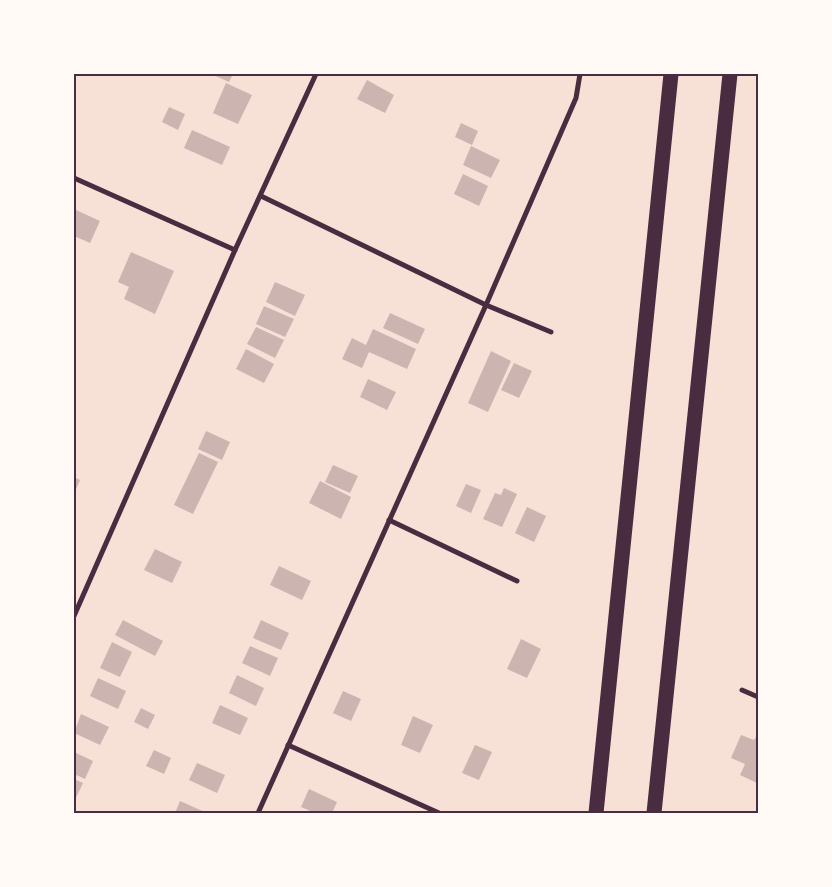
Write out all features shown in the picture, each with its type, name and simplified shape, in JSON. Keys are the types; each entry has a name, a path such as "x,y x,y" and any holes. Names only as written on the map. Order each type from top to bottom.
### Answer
{"highway":[{"path":"596,813 671,74"},
{"path":"654,813 730,74"}],"street":[{"path":"74,616 235,250 316,74"},
{"path":"258,813 486,305 576,98 580,74"},
{"path":"74,178 235,250"},
{"path":"260,196 486,305 550,332"},
{"path":"389,520 517,581"},
{"path":"742,690 758,698"},
{"path":"288,744 439,813"}],"building":[{"path":"211,74 233,74 229,82"},
{"path":"367,80 394,95 385,113 357,99"},
{"path":"226,83 252,95 238,124 213,113"},
{"path":"169,107 185,114 178,130 162,122"},
{"path":"461,123 478,131 472,145 455,137"},
{"path":"192,130 230,147 222,165 184,148"},
{"path":"471,146 500,160 491,178 463,165"},
{"path":"463,174 488,186 479,206 454,194"},
{"path":"76,210 100,221 90,243 74,236 74,216"},
{"path":"131,252 174,271 155,314 124,299 129,287 118,282"},
{"path":"275,282 305,295 295,316 266,302"},
{"path":"264,306 294,319 285,337 256,324"},
{"path":"390,313 425,329 418,344 383,328"},
{"path":"256,327 284,340 275,358 247,344"},
{"path":"373,329 416,349 407,369 369,352 362,368 342,359 352,338 366,345"},
{"path":"246,349 274,364 264,383 236,369"},
{"path":"491,351 511,361 488,412 468,403"},
{"path":"514,363 532,371 519,398 501,390"},
{"path":"368,379 396,392 387,410 360,397"},
{"path":"206,431 230,442 222,460 198,449"},
{"path":"199,453 218,462 193,514 174,505"},
{"path":"333,465 358,476 350,493 325,482"},
{"path":"74,477 80,480 74,494"},
{"path":"320,481 351,497 341,519 309,503"},
{"path":"466,484 481,490 471,513 456,506"},
{"path":"504,488 517,494 502,527 483,519 495,493 501,495"},
{"path":"527,507 546,516 534,542 515,533"},
{"path":"155,549 182,562 172,583 144,570"},
{"path":"279,566 311,581 302,600 270,585"},
{"path":"123,620 163,641 155,656 115,635"},
{"path":"261,620 289,633 281,650 253,638"},
{"path":"521,639 541,649 527,678 507,669"},
{"path":"112,642 132,652 120,677 100,668"},
{"path":"250,646 278,658 270,676 242,663"},
{"path":"237,675 264,688 256,706 229,693"},
{"path":"98,678 126,691 118,709 90,696"},
{"path":"343,691 361,699 351,721 333,713"},
{"path":"220,705 248,718 240,735 212,723"},
{"path":"141,708 155,715 148,729 134,722"},
{"path":"81,714 109,727 100,745 74,733"},
{"path":"413,716 433,725 420,753 401,745"},
{"path":"741,735 754,740 756,737 758,738 757,783 740,775 745,764 731,758"},
{"path":"475,745 492,752 479,780 462,773"},
{"path":"154,750 171,758 164,774 146,766"},
{"path":"74,752 93,761 85,779 74,774"},
{"path":"197,763 225,775 217,793 189,780"},
{"path":"74,779 83,783 74,802"},
{"path":"309,789 337,802 332,813 315,813 301,807"},
{"path":"180,801 207,813 175,813"}]}
